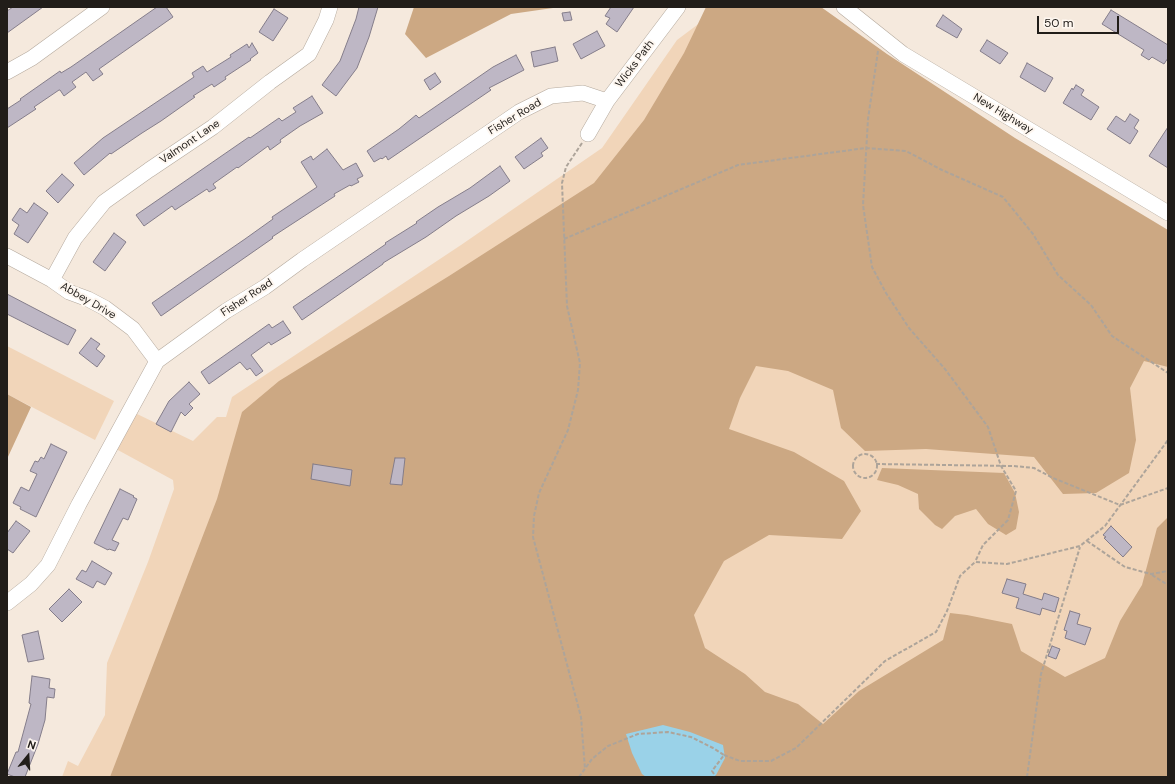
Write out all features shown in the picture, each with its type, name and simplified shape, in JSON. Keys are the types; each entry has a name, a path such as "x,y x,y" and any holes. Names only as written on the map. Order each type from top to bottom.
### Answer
{"street":[{"path":"7,72 32,58 102,7"},
{"name":"Valmont Lane","path":"52,280 75,238 104,202 213,127 270,82 310,54 326,20 330,7"},
{"name":"Wicks Path","path":"588,134 607,101 678,7"},
{"name":"New Highway","path":"844,7 903,54 1168,213"},
{"name":"Fisher Road","path":"7,603 31,584 48,565 157,361 226,311 265,287 519,112 551,96 583,94 607,101"},
{"name":"Abbey Drive","path":"7,256 52,280 70,292 105,308 132,329 157,361"}],"path":[{"path":"579,777 592,759 608,746 638,734 668,732 691,737 724,755 740,760 771,761 796,748 885,661 936,632 947,612 960,576 975,562 983,545 1008,520 1016,491 1001,466 988,426 945,369 909,328 886,293 872,267 863,205 868,119 881,36"},
{"path":"585,769 581,717 534,536 534,516 539,493 568,430 578,390 580,363 567,306 562,183 566,167 588,134"},
{"path":"564,239 738,165 866,148 906,151 942,170 1003,197 1033,234 1058,275 1091,305 1112,336 1168,373"},
{"path":"975,562 1007,564 1080,546 1105,526 1168,440"},
{"path":"862,454 873,457 876,464 875,471 870,477 858,476 854,469 854,462 862,454"},
{"path":"876,464 1034,468 1053,478 1120,505 1168,488"},
{"path":"1087,541 1125,567 1151,574 1168,585"},
{"path":"1028,777 1041,674 1080,546"},
{"path":"1151,574 1168,571"},
{"path":"715,776 712,771 724,755"}],"shaded area":[{"path":"414,7 560,7 511,14 426,58 405,34"},
{"path":"706,7 821,7 887,54 1015,138 1168,230 1168,367 1144,361 1130,388 1136,440 1129,473 1096,493 1063,494 1034,457 926,449 865,451 841,428 833,390 788,371 756,366 740,398 729,429 794,452 844,481 861,511 842,539 769,535 724,561 694,615 705,648 745,674 765,692 798,704 823,724 859,691 943,640 950,613 1012,624 1021,651 1065,677 1105,658 1120,621 1142,585 1157,528 1168,517 1168,777 110,777 217,499 242,412 279,381 449,276 594,183 644,120 684,53"},
{"path":"721,7 1168,242 1168,777 62,777 68,761 78,766 105,715 107,663 148,562 174,489 173,480 116,449 135,413 193,441 217,417 226,417 232,397 461,245 602,148 677,40"},
{"path":"7,346 114,401 95,440 7,394"},
{"path":"7,394 31,407 7,459"},
{"path":"882,468 1004,473 1015,493 1019,512 1016,529 1006,535 988,524 976,509 955,516 942,529 935,525 919,509 918,494 898,485 877,480"}],"water":[{"path":"663,725 690,732 723,745 725,758 715,777 646,777 642,774 632,753 626,734"}],"building":[{"path":"13,7 43,7 7,33 7,11"},
{"path":"157,7 166,7 173,17 99,69 103,74 93,81 86,72 72,82 76,87 64,96 59,90 34,107 36,109 7,128 7,109 60,71 61,73 71,67"},
{"path":"359,7 378,7 369,37 357,68 336,96 322,85 340,61"},
{"path":"611,7 634,7 617,32 606,24 610,18 605,16"},
{"path":"274,9 288,18 273,41 259,32"},
{"path":"1111,10 1168,45 1168,58 1164,64 1152,57 1149,60 1141,55 1144,50 1102,24"},
{"path":"570,12 572,20 564,21 562,13"},
{"path":"943,15 962,29 957,38 936,26"},
{"path":"597,31 605,46 581,59 573,44"},
{"path":"987,40 1008,53 1000,64 980,51"},
{"path":"252,43 258,53 250,59 251,60 225,77 226,79 214,87 212,84 193,96 195,97 161,121 111,154 110,153 84,175 74,163 103,138 194,77 192,73 203,66 207,72 231,57 230,55 247,44 249,48"},
{"path":"555,47 558,61 534,67 531,52"},
{"path":"516,55 524,70 489,88 491,90 388,160 386,156 374,162 367,151 399,129 416,115 419,118 493,67"},
{"path":"1027,63 1053,78 1045,92 1020,77"},
{"path":"435,73 441,82 430,90 424,80"},
{"path":"1076,85 1084,90 1081,95 1099,107 1091,120 1063,103 1072,88 1073,90"},
{"path":"312,96 323,113 300,126 280,140 281,142 270,150 268,146 238,168 237,167 213,184 216,188 209,192 207,189 175,210 172,206 144,226 136,215 249,137 250,138 279,118 282,121 296,112 293,108"},
{"path":"1130,114 1139,120 1134,128 1138,131 1130,144 1107,129 1116,116 1125,122"},
{"path":"1168,127 1168,168 1149,156"},
{"path":"541,138 548,148 541,153 543,156 524,169 515,157"},
{"path":"327,149 343,170 356,163 363,176 357,179 359,182 334,194 335,196 272,237 273,238 161,316 152,303 273,219 272,217 317,187 301,162 311,156 313,160"},
{"path":"500,166 510,181 426,237 383,263 302,320 293,307 386,244 385,243 417,223 416,222 438,207 470,188"},
{"path":"62,174 74,185 58,203 46,191"},
{"path":"34,203 48,213 28,243 14,234 19,225 12,220 20,208 27,213"},
{"path":"114,233 126,242 105,271 93,262"},
{"path":"7,294 76,330 68,345 7,314"},
{"path":"283,321 291,333 271,345 269,342 251,355 263,371 256,376 250,368 247,370 240,362 209,384 201,372 269,324 272,328"},
{"path":"91,338 100,344 96,349 105,356 97,367 79,353"},
{"path":"189,382 200,394 189,404 193,408 185,416 181,412 171,432 156,424 169,401"},
{"path":"51,444 67,452 36,517 20,509 21,507 13,503 21,487 29,491 37,474 30,471 35,461 38,462 41,457 44,459"},
{"path":"395,458 405,458 402,485 390,484"},
{"path":"313,464 352,470 350,486 311,479"},
{"path":"120,489 137,499 128,520 123,518 112,540 119,543 115,551 108,550 94,543"},
{"path":"16,521 30,531 13,553 7,549 7,533"},
{"path":"1111,526 1132,547 1123,557 1104,538 1106,537 1103,535"},
{"path":"92,561 112,573 105,585 97,581 93,588 76,579 82,570 86,572"},
{"path":"1007,579 1026,584 1023,594 1042,600 1044,593 1059,598 1055,612 1042,608 1040,615 1016,608 1019,598 1002,593"},
{"path":"69,589 82,602 62,622 49,609"},
{"path":"1070,611 1080,614 1077,624 1091,628 1085,645 1065,638 1067,631 1064,630"},
{"path":"38,631 44,659 28,662 22,635"},
{"path":"1052,646 1060,649 1056,659 1048,656"},
{"path":"32,676 50,679 49,688 55,689 54,698 47,697 45,720 38,744 25,777 15,777 7,774 16,752 18,752 31,704 29,703"}]}
